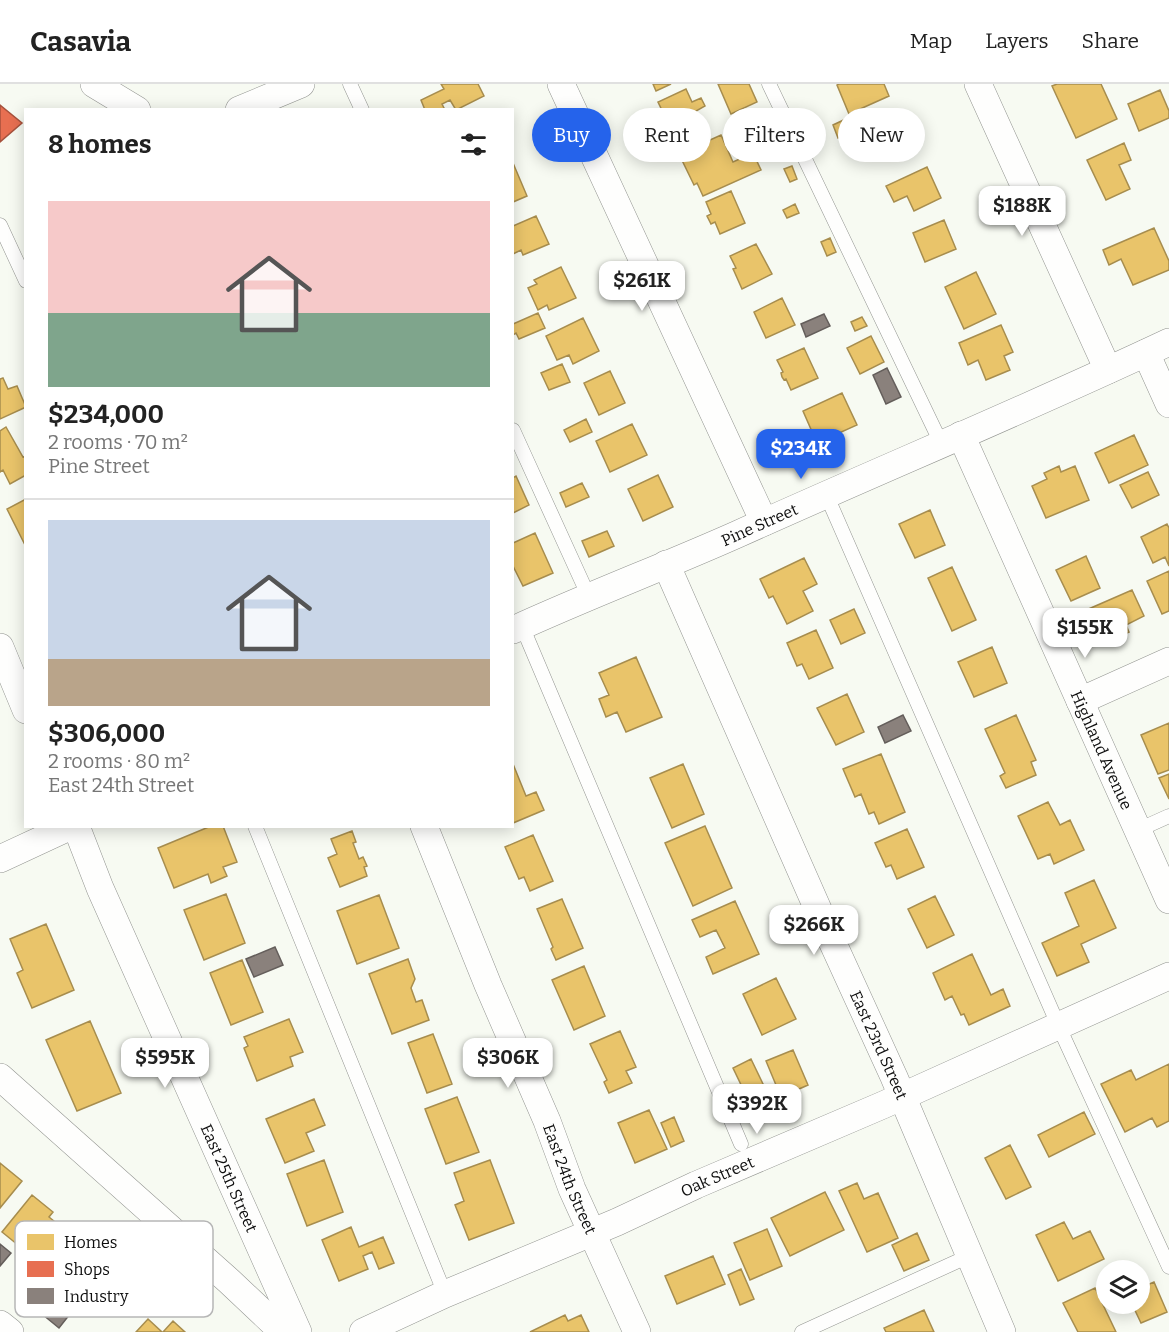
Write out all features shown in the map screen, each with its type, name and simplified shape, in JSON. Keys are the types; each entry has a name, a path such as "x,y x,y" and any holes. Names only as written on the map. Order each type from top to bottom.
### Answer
{"street":[{"path":"244,108 301,84"},
{"path":"561,84 764,522"},
{"path":"978,84 1108,370"},
{"path":"107,87 134,108"},
{"path":"1158,347 1169,404"},
{"name":"Pine Street","path":"518,628 764,522 1158,347"},
{"name":"Highland Avenue","path":"951,439 1080,701 1169,900"},
{"name":"East 23rd Street","path":"666,564 902,1096 1002,1332"},
{"path":"0,648 24,705"},
{"path":"1080,701 1169,661"},
{"path":"0,859 67,828"},
{"name":"East 25th Street","path":"77,828 105,898 298,1332"},
{"name":"East 24th Street","path":"425,828 488,985 547,1121 572,1189 637,1332"},
{"name":"Oak Street","path":"363,1332 1059,1027 1169,976"},
{"path":"0,1077 162,1221"},
{"path":"213,1267 283,1332"},
{"path":"0,1323 10,1332"}],"lane":[{"path":"350,84 361,108"},
{"path":"769,84 951,439"},
{"path":"0,225 24,277"},
{"path":"514,432 589,597"},
{"path":"826,494 1059,1027 1169,1267"},
{"path":"518,628 741,1144"},
{"path":"1137,830 1169,816"},
{"path":"256,828 446,1294"},
{"path":"802,1332 825,1328 969,1256"}],"building: Homes":[{"path":"441,84 478,84 484,96 460,108 455,108 450,100 442,104 444,108 424,108 421,100 444,89"},
{"path":"653,84 671,84 656,91"},
{"path":"718,84 749,84 757,102 744,108 728,108"},
{"path":"884,84 889,96 862,108 847,108 837,85"},
{"path":"1101,84 1117,119 1076,138 1052,86"},
{"path":"686,89 692,102 701,98 705,106 701,108 661,108 658,102"},
{"path":"1160,90 1169,111 1169,118 1139,131 1128,104"},
{"path":"838,123 838,138 833,125"},
{"path":"721,135 723,162 757,162 761,170 703,196 697,183 694,185 683,162 711,162 711,140"},
{"path":"1124,143 1131,160 1119,165 1130,189 1106,200 1087,160"},
{"path":"514,165 527,196 514,202"},
{"path":"792,166 797,179 790,182 784,169"},
{"path":"927,167 941,198 914,211 907,196 894,202 886,186"},
{"path":"731,191 745,223 720,234 715,222 711,224 707,216 711,214 706,202"},
{"path":"795,204 799,213 787,218 783,210"},
{"path":"536,216 549,244 523,255 521,250 514,254 514,226"},
{"path":"944,220 956,249 925,262 913,233"},
{"path":"1154,228 1169,261 1169,270 1133,285 1121,259 1109,265 1103,250"},
{"path":"830,238 836,252 827,256 821,242"},
{"path":"756,244 772,274 742,289 730,256"},
{"path":"561,267 576,298 549,310 547,305 538,310 528,288 537,284 534,280"},
{"path":"976,272 996,314 964,329 945,287"},
{"path":"782,298 795,325 766,338 754,312"},
{"path":"538,313 545,328 519,339 516,333 514,334 514,324"},
{"path":"862,317 867,326 855,331 851,322"},
{"path":"583,318 599,351 573,364 569,355 557,360 546,336"},
{"path":"1001,325 1013,352 1004,356 1010,370 986,380 978,360 968,365 959,343"},
{"path":"871,336 884,362 860,374 847,348"},
{"path":"804,348 818,378 791,390 786,379 782,377 783,372 777,360"},
{"path":"562,364 570,382 549,390 541,373"},
{"path":"610,371 625,403 599,415 584,383"},
{"path":"3,378 8,389 17,386 24,408 0,419 0,379"},
{"path":"842,393 857,425 817,443 803,411"},
{"path":"586,419 592,432 570,442 564,430"},
{"path":"632,424 647,455 610,472 596,441"},
{"path":"6,427 24,457 24,476 10,484 3,470 0,472 0,431"},
{"path":"1134,435 1148,465 1109,483 1095,453"},
{"path":"1059,466 1061,472 1075,466 1089,500 1046,518 1032,486 1047,479 1044,473"},
{"path":"1148,472 1159,495 1132,508 1120,485"},
{"path":"658,475 673,507 643,521 628,489"},
{"path":"516,476 529,505 514,512 514,477"},
{"path":"582,483 589,497 566,507 560,493"},
{"path":"24,500 24,543 7,509"},
{"path":"930,510 945,545 915,558 899,524"},
{"path":"1167,524 1169,528 1169,566 1165,557 1153,563 1141,537"},
{"path":"607,531 614,546 589,557 582,541"},
{"path":"535,533 553,573 523,586 514,568 514,543"},
{"path":"1086,556 1100,588 1071,601 1056,570"},
{"path":"804,558 817,584 803,591 813,611 787,624 773,596 769,598 760,579"},
{"path":"952,567 976,620 952,631 928,578"},
{"path":"1169,571 1169,611 1162,614 1147,581"},
{"path":"1132,590 1144,616 1126,625 1129,632 1113,639 1110,632 1097,638 1084,611"},
{"path":"854,609 865,633 841,644 830,620"},
{"path":"816,630 833,668 809,679 802,664 797,666 787,643"},
{"path":"992,647 1007,683 974,697 958,662"},
{"path":"636,657 662,717 626,732 617,712 606,717 599,699 609,695 599,673"},
{"path":"847,694 864,732 836,745 817,708"},
{"path":"1016,715 1036,760 1031,762 1036,775 1006,788 1000,776 1005,773 985,729"},
{"path":"1169,723 1169,770 1158,774 1141,735"},
{"path":"881,754 905,812 879,824 874,812 869,814 861,794 855,797 843,769"},
{"path":"683,764 704,814 672,828 650,778"},
{"path":"514,766 526,796 536,792 544,810 514,823"},
{"path":"1169,774 1169,799 1159,778"},
{"path":"1048,802 1060,825 1070,820 1084,850 1054,864 1050,854 1038,859 1018,816"},
{"path":"705,826 732,888 693,906 665,843"},
{"path":"206,828 224,828 237,862 223,867 227,876 211,883 208,874 174,888 158,848"},
{"path":"907,829 924,867 897,879 891,865 886,867 875,843"},
{"path":"352,831 356,842 353,843 359,859 363,857 367,866 364,867 367,876 340,887 328,858 337,854 331,839"},
{"path":"533,835 553,881 530,891 524,877 519,879 505,847"},
{"path":"1094,880 1116,928 1081,944 1089,962 1057,976 1042,943 1079,926 1065,893"},
{"path":"226,894 245,943 204,960 184,910"},
{"path":"379,895 399,948 357,964 337,911"},
{"path":"935,896 954,935 927,948 908,909"},
{"path":"562,899 583,948 556,960 537,909"},
{"path":"735,901 759,954 713,974 706,957 725,948 716,930 700,937 692,920"},
{"path":"46,924 74,990 32,1008 17,973 23,970 10,939"},
{"path":"972,954 991,995 1003,989 1010,1006 969,1025 964,1014 961,1015 952,996 945,1000 933,973"},
{"path":"408,959 415,979 411,988 416,1002 422,1000 429,1020 392,1034 369,974"},
{"path":"242,960 263,1012 231,1025 210,973"},
{"path":"584,966 605,1016 574,1030 552,980"},
{"path":"776,978 796,1019 762,1035 743,994"},
{"path":"289,1019 303,1052 290,1057 293,1066 257,1081 244,1048 248,1046 244,1037"},
{"path":"90,1021 121,1093 77,1111 46,1040"},
{"path":"620,1031 636,1067 626,1071 632,1083 609,1093 604,1082 607,1080 590,1044"},
{"path":"433,1034 452,1084 427,1093 408,1043"},
{"path":"793,1050 808,1085 781,1097 766,1061"},
{"path":"751,1059 763,1084 745,1093 733,1068"},
{"path":"1169,1064 1169,1121 1157,1127 1152,1118 1125,1132 1101,1084 1131,1070 1136,1080"},
{"path":"457,1097 479,1152 446,1164 425,1109"},
{"path":"314,1099 325,1125 306,1133 314,1151 285,1163 266,1119"},
{"path":"649,1110 667,1149 635,1163 618,1123"},
{"path":"1084,1112 1095,1134 1049,1157 1038,1135"},
{"path":"674,1117 684,1141 671,1147 661,1123"},
{"path":"1010,1145 1031,1187 1006,1199 985,1158"},
{"path":"324,1160 343,1212 307,1226 287,1174"},
{"path":"490,1160 514,1223 469,1240 455,1205 464,1201 454,1173"},
{"path":"0,1163 22,1181 0,1208"},
{"path":"857,1183 864,1199 878,1193 898,1238 867,1252 839,1191"},
{"path":"825,1192 844,1230 790,1256 771,1218"},
{"path":"32,1195 53,1212 49,1217 54,1221 15,1221 15,1243 2,1232"},
{"path":"1064,1222 1073,1239 1090,1231 1104,1259 1096,1260 1096,1263 1058,1281 1036,1235"},
{"path":"351,1227 359,1247 383,1237 394,1263 379,1269 372,1252 363,1256 368,1269 339,1281 322,1240"},
{"path":"767,1229 782,1266 750,1280 734,1243"},
{"path":"917,1233 929,1260 904,1271 892,1245"},
{"path":"713,1256 725,1284 677,1304 665,1276"},
{"path":"741,1269 754,1299 740,1305 728,1275"},
{"path":"1154,1282 1167,1312 1141,1323 1137,1314 1150,1314 1150,1284"},
{"path":"1095,1288 1096,1314 1107,1314 1116,1332 1078,1332 1063,1303"},
{"path":"924,1310 934,1332 886,1332 884,1328"},
{"path":"565,1315 568,1321 581,1315 589,1332 530,1332"},
{"path":"148,1319 162,1332 136,1332"},
{"path":"173,1321 185,1332 163,1332"}],"building: Shops":[{"path":"0,105 22,123 0,142"}],"building: Industry":[{"path":"824,314 830,326 806,337 801,324"},
{"path":"887,368 901,397 886,404 873,375"},
{"path":"903,715 911,731 885,743 878,727"},
{"path":"275,947 283,965 254,977 246,959"},
{"path":"0,1244 11,1253 0,1266"},
{"path":"46,1317 68,1317 59,1328"}]}
